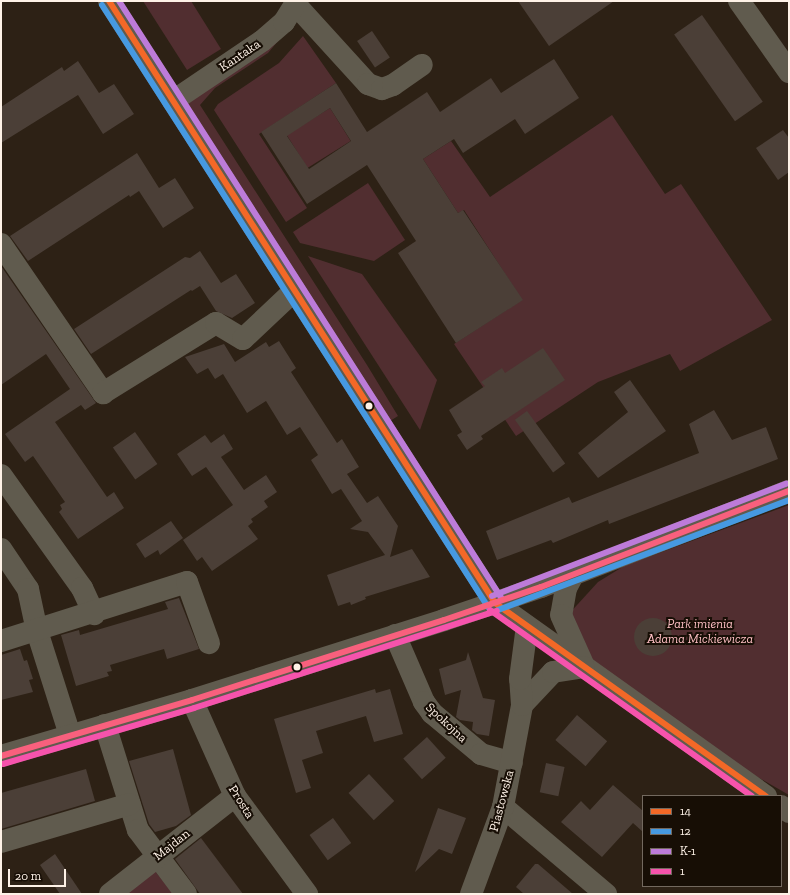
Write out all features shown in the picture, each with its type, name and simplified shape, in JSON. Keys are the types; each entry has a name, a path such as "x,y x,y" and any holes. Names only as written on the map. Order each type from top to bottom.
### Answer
{"street":[{"path":"110,1 495,603 765,795"},
{"path":"739,1 789,72"},
{"path":"297,3 368,84 382,89 394,86 422,65"},
{"name":"Kantaka","path":"173,101 262,40 284,22 297,3"},
{"path":"1,244 103,393 216,323 243,339 295,290"},
{"path":"1,475 82,588 94,614"},
{"path":"1,756 192,700 495,603 789,491"},
{"path":"1,550 28,589 37,631 70,735"},
{"path":"573,574 563,598 561,615 568,637 584,667"},
{"path":"1,641 94,614 187,582 209,644"},
{"name":"Piastowska","path":"471,894 503,807 522,705 520,680 527,626"},
{"name":"Spokojna","path":"395,636 424,702 432,713 481,754 512,763"},
{"path":"522,705 553,672 584,667"},
{"name":"Prosta","path":"192,700 234,796 307,894"},
{"path":"105,725 138,830 186,894"},
{"name":"Majdan","path":"110,894 234,796"},
{"path":"1,842 130,804"},
{"path":"503,807 606,894"}],"green space":[{"path":"143,1 191,1 221,49 187,70"},
{"path":"283,35 268,53 215,88 200,105 367,365 398,416 390,421 186,104"},
{"path":"303,36 336,83 259,134 307,208 286,222 214,110 218,104 279,63"},
{"path":"330,108 351,141 307,168 287,135"},
{"path":"612,115 665,194 681,184 772,320 680,371 670,354 598,382 516,436 454,344 522,300 464,210 458,213 423,159 451,141 490,197"},
{"path":"368,183 405,240 374,261 300,243 293,232"},
{"path":"308,256 362,274 437,380 420,430"},
{"name":"Park imienia Adama Mickiewicza","path":"789,505 789,795 747,771 570,652 567,616 598,582 624,566"},
{"path":"155,871 173,894 125,894"}],"building":[{"path":"518,1 614,1 549,46"},
{"path":"702,15 763,102 735,121 674,35"},
{"path":"372,31 390,58 375,68 357,41"},
{"path":"554,59 579,98 525,134 515,119 463,153 454,139 423,159 458,213 463,210 523,300 456,343 398,253 416,241 367,165 307,204 261,132 336,83 367,132 427,92 440,112 491,78 501,93","holes":["330,108 351,141 309,169 287,136"]},
{"path":"78,61 99,93 114,84 134,114 103,134 78,95 1,143 1,107 62,67 64,71"},
{"path":"783,130 789,138 789,172 778,180 756,148"},
{"path":"137,153 159,188 175,178 194,208 163,228 139,191 130,197 129,195 28,261 10,236"},
{"path":"200,251 221,283 236,274 255,303 232,318 216,311 200,286 192,291 191,290 91,354 74,329 185,257 190,258"},
{"path":"1,266 96,403 85,410 81,405 55,422 107,497 114,492 124,508 78,539 59,512 62,509 60,505 65,502 33,456 25,462 5,434 70,389 46,354 1,385"},
{"path":"279,341 296,368 291,372 337,443 342,439 359,467 347,474 367,503 378,496 398,526 390,557 412,549 430,577 365,597 366,599 351,605 350,602 338,606 327,575 385,555 368,532 350,529 362,521 341,489 332,494 311,460 318,455 300,427 287,435 266,401 247,413 223,374 215,379 208,368 197,374 185,357 224,344 235,362 266,342 269,347"},
{"path":"543,348 565,380 481,436 483,439 467,450 457,435 462,432 449,410 485,386 481,382 502,368 505,373"},
{"path":"630,380 666,431 598,478 578,453 628,412 614,392"},
{"path":"714,410 732,440 766,427 778,459 609,524 608,520 553,543 551,540 497,560 486,531 569,497 572,503 699,453 689,424"},
{"path":"527,411 565,464 553,472 515,420"},
{"path":"135,432 157,464 135,479 113,447"},
{"path":"224,434 233,449 221,457 244,490 266,475 277,492 264,501 268,507 251,519 253,522 248,526 258,539 212,571 202,557 197,561 183,540 233,505 206,467 192,476 177,454 205,435 211,443"},
{"path":"171,521 183,538 160,555 158,550 145,558 136,544"},
{"path":"179,598 199,649 167,659 164,649 110,665 112,671 107,672 109,676 76,686 61,635 79,630 80,635 168,609 165,602"},
{"path":"653,618 663,621 669,627 672,637 669,647 663,653 653,656 643,653 637,647 634,637 637,627 643,621"},
{"path":"20,649 24,661 27,660 33,679 29,680 33,692 1,700 1,655"},
{"path":"468,652 483,698 495,700 489,736 477,734 472,730 473,722 460,720 456,717 461,690 445,695 439,669 466,660"},
{"path":"375,689 376,693 390,689 403,734 374,742 366,716 316,731 323,753 302,760 311,788 296,793 274,719"},
{"path":"577,715 607,741 586,766 555,740"},
{"path":"427,737 446,758 422,779 403,758"},
{"path":"173,749 191,815 176,826 155,832 149,824 129,761"},
{"path":"546,763 565,767 558,796 540,792"},
{"path":"86,769 95,801 1,829 1,793"},
{"path":"369,774 394,801 374,820 349,793"},
{"path":"613,785 642,810 642,831 633,823 602,857 561,822 581,801 590,810"},
{"path":"438,808 466,818 452,854 439,849 415,872"},
{"path":"333,818 351,843 328,860 310,835"},
{"path":"201,838 243,894 200,894 175,859"},
{"path":"55,854 82,894 60,894 40,865"},
{"path":"535,864 538,864 573,894 524,894 516,887"}],"transit line":[{"name":"14","path":"109,1 495,603 765,795"},
{"name":"K-1","path":"119,1 502,599"},
{"name":"12","path":"102,5 488,607"},
{"name":"K-1","path":"492,596 786,484"},
{"path":"1,756 192,700 444,620 541,587 789,491"},
{"name":"12","path":"498,610 789,500"},
{"name":"1","path":"490,610 751,795"},
{"name":"1","path":"3,764 194,708 497,611"}]}
